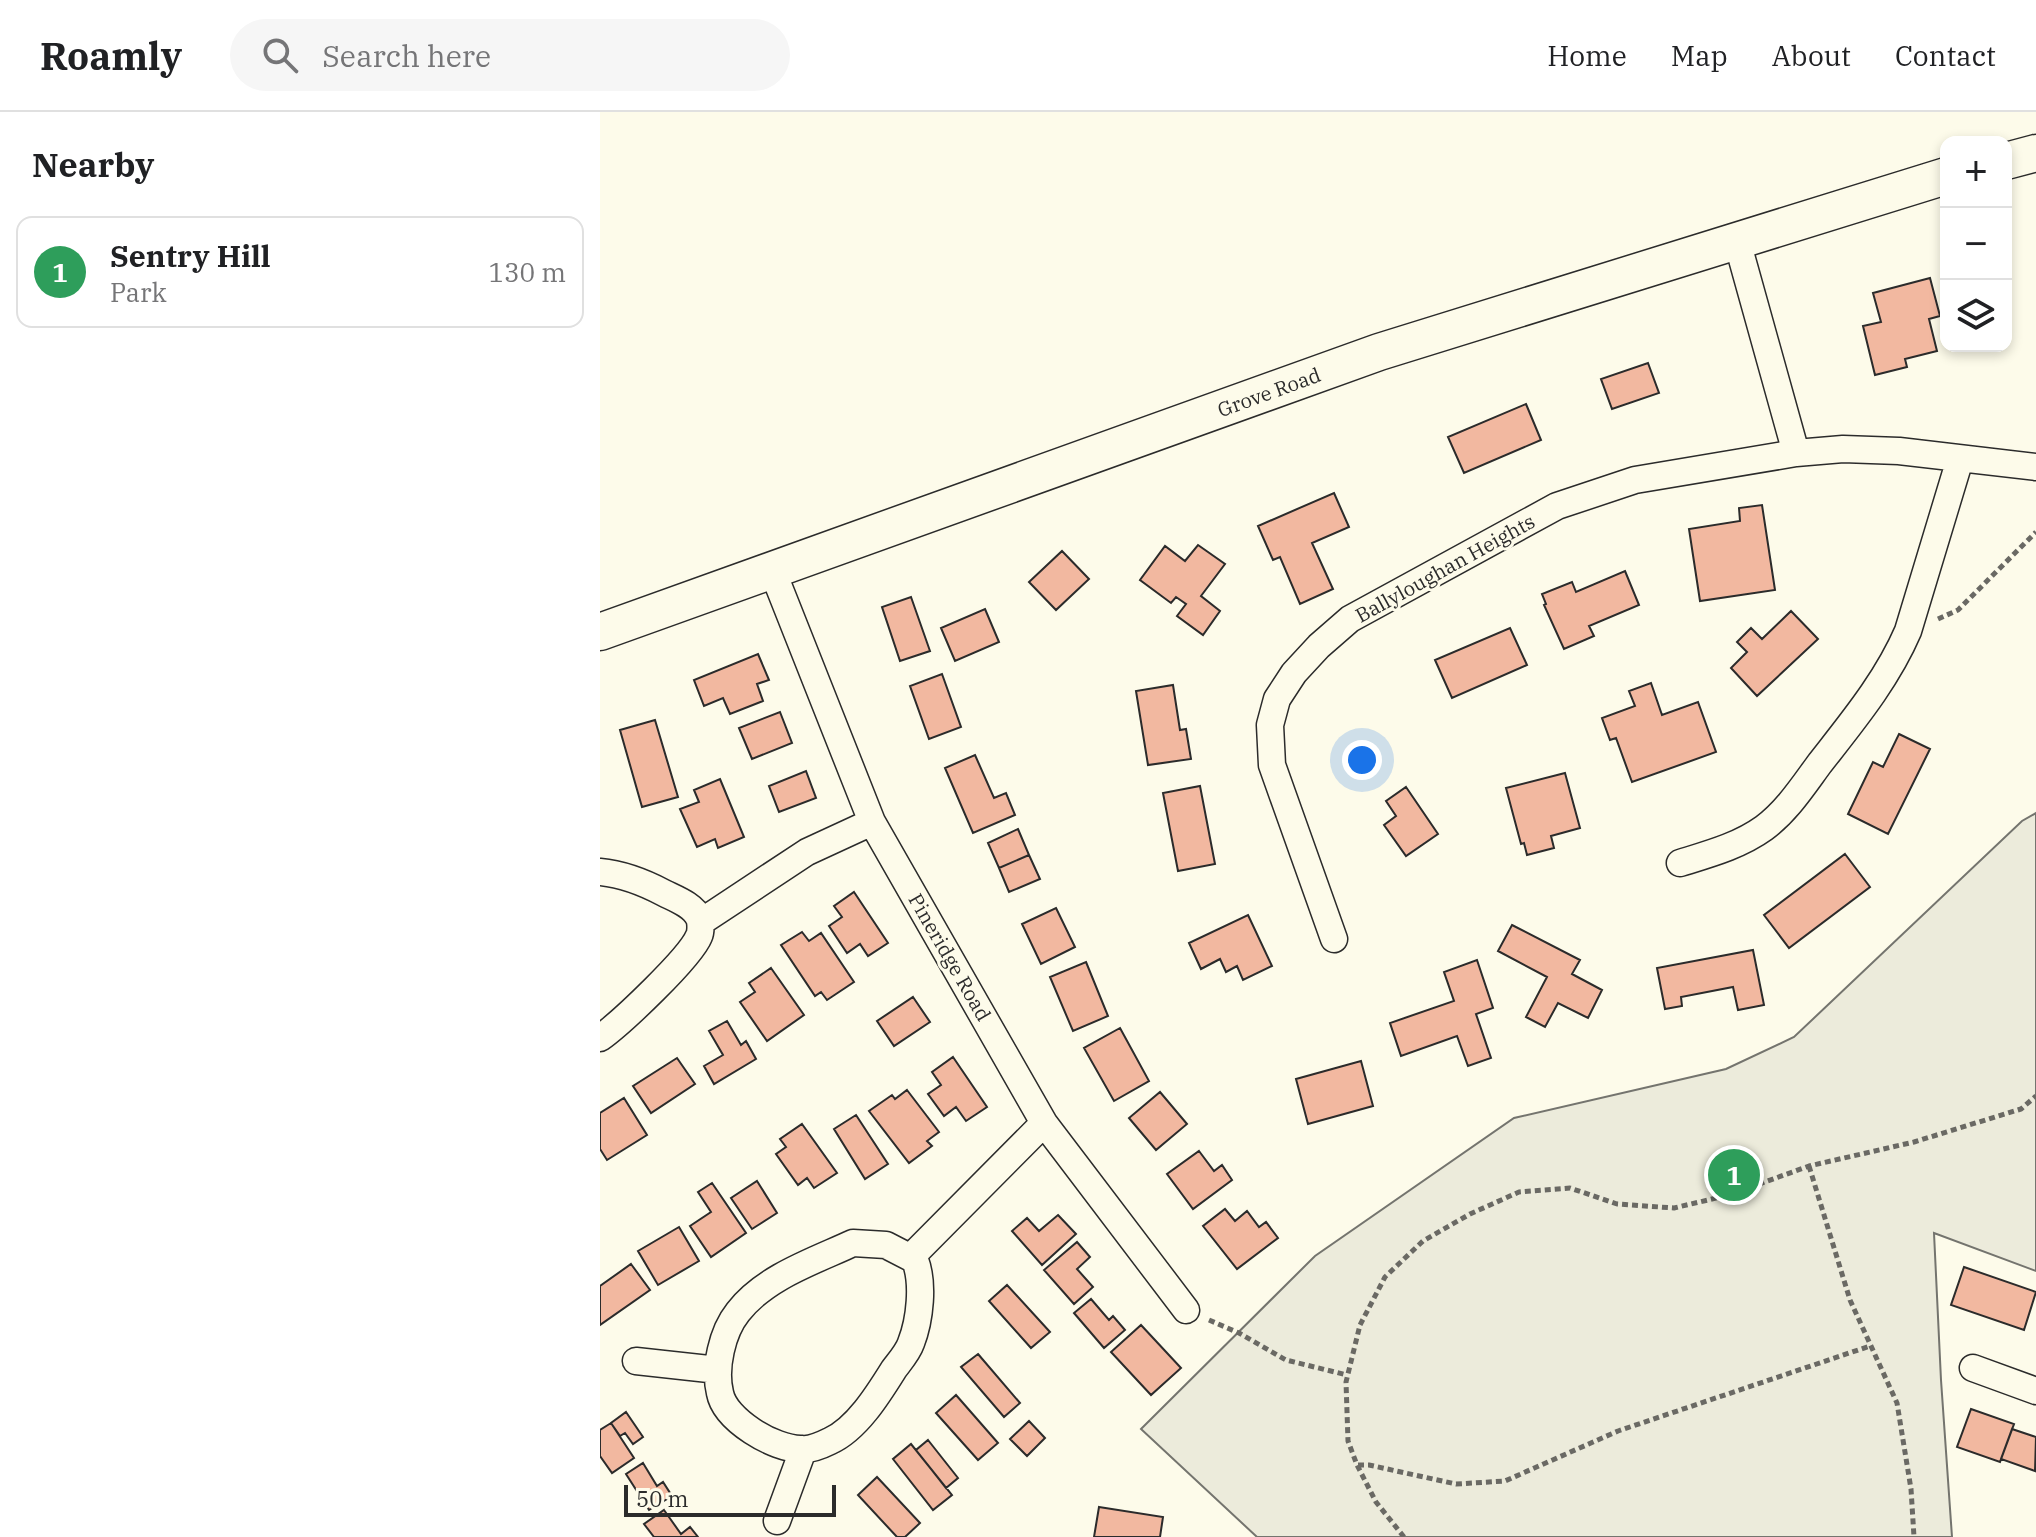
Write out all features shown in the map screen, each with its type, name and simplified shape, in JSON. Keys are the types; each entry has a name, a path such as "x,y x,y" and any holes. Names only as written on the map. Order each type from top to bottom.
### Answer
{"street":[{"path":"2012,159 2036,153"},
{"name":"Grove Road","path":"600,632 1379,352 1940,178"},
{"path":"1737,241 1796,453"},
{"name":"Ballyloughan Heights","path":"1334,939 1272,765 1270,725 1277,699 1294,673 1319,646 1359,613 1557,506 1635,480 1796,453 1843,449 1899,451 2036,467"},
{"path":"1680,863 1737,844 1781,814 1879,683 1896,658 1908,631 1960,459"},
{"name":"Pineridge Road","path":"773,572 872,822 1044,1123 1186,1310"},
{"path":"701,922 807,852 872,822"},
{"path":"600,872 654,887 691,907 701,922 700,935 688,952 621,1023 600,1038"},
{"path":"912,1256 1044,1123"},
{"path":"853,1243 886,1245 912,1256 920,1273 921,1294 911,1344 878,1394 832,1441 803,1450 783,1447 757,1434 735,1419 720,1396 718,1370 725,1337 737,1313 754,1295 784,1276 853,1243"},
{"path":"636,1361 718,1370"},
{"path":"1973,1368 2036,1391"},
{"path":"777,1521 803,1450"}],"path":[{"path":"1908,631 1958,610 2036,532"},
{"path":"1404,1537 1376,1502 1348,1441 1347,1375 1360,1325 1385,1277 1423,1241 1470,1214 1519,1192 1570,1188 1617,1204 1674,1208 1729,1195 1809,1166 1914,1142 2021,1109 2036,1096"},
{"path":"1809,1166 1850,1300 1897,1403 1911,1489 1914,1537"},
{"path":"1186,1310 1239,1333 1286,1360 1347,1375"},
{"path":"1357,1465 1456,1484 1505,1481 1618,1431 1870,1346"}],"shaded area":[{"path":"2036,813 2036,1271 1934,1233 1952,1537 1257,1537 1141,1429 1315,1256 1514,1118 1726,1069 1794,1037 2022,821"}],"building":[{"path":"1930,278 1940,316 1929,319 1937,351 1905,359 1907,367 1875,375 1863,326 1881,322 1873,293"},
{"path":"1648,363 1659,393 1612,409 1601,379"},
{"path":"1526,404 1541,440 1464,473 1448,437"},
{"path":"1334,493 1349,527 1312,543 1333,589 1300,604 1280,557 1273,560 1258,526"},
{"path":"1762,505 1775,590 1700,601 1689,529 1740,521 1739,508"},
{"path":"1198,545 1225,564 1201,596 1220,611 1203,635 1177,616 1186,604 1176,597 1171,603 1140,580 1165,546 1185,561"},
{"path":"1062,551 1089,579 1056,610 1029,582"},
{"path":"1625,571 1639,605 1589,626 1594,636 1564,649 1542,594 1572,582 1576,592"},
{"path":"911,597 930,651 900,661 882,607"},
{"path":"985,609 999,642 955,661 941,628"},
{"path":"1791,611 1818,639 1757,696 1731,668 1747,652 1737,642 1751,628 1762,639"},
{"path":"1510,628 1527,665 1452,698 1435,660"},
{"path":"758,654 769,680 757,684 763,701 730,714 723,698 704,706 694,680"},
{"path":"942,674 961,727 929,739 910,686"},
{"path":"1651,683 1662,715 1698,702 1716,752 1632,782 1616,738 1610,740 1602,718 1635,706 1629,691"},
{"path":"1173,685 1180,730 1186,729 1191,759 1148,765 1136,691"},
{"path":"780,712 792,743 752,759 739,728"},
{"path":"655,720 678,797 642,807 620,730"},
{"path":"1899,734 1930,749 1888,834 1848,814 1873,762 1883,767"},
{"path":"975,755 994,798 1006,793 1015,815 973,833 945,768"},
{"path":"806,771 816,798 779,812 769,786"},
{"path":"1565,773 1580,828 1551,836 1554,848 1527,855 1524,843 1521,844 1506,788"},
{"path":"720,779 744,837 718,848 715,839 697,847 680,809 699,802 694,790"},
{"path":"1200,786 1215,864 1178,871 1163,793"},
{"path":"1406,787 1438,834 1406,856 1384,825 1396,816 1386,801"},
{"path":"1018,829 1029,855 999,868 988,843"},
{"path":"1845,854 1870,887 1789,948 1764,915"},
{"path":"1029,855 1040,879 1009,892 999,868"},
{"path":"854,892 888,943 868,956 860,944 847,953 829,926 842,917 834,906"},
{"path":"1056,908 1075,947 1041,964 1022,924"},
{"path":"1248,915 1272,966 1243,980 1237,966 1226,972 1220,959 1201,969 1189,943"},
{"path":"1512,925 1580,960 1572,974 1602,990 1588,1018 1558,1003 1545,1027 1526,1017 1547,977 1498,951"},
{"path":"802,932 809,941 821,933 854,982 827,1000 821,992 815,996 781,945"},
{"path":"1753,950 1764,1005 1738,1010 1733,987 1681,997 1682,1006 1665,1009 1657,968"},
{"path":"1477,960 1493,1008 1476,1014 1491,1058 1468,1066 1457,1036 1401,1056 1390,1023 1454,1001 1444,972"},
{"path":"1086,962 1108,1016 1073,1031 1050,977"},
{"path":"771,968 804,1015 767,1041 740,1002 755,992 749,983"},
{"path":"913,997 930,1022 894,1046 877,1021"},
{"path":"727,1021 741,1045 746,1041 756,1059 714,1084 704,1066 723,1055 709,1031"},
{"path":"1120,1028 1149,1081 1114,1101 1084,1048"},
{"path":"953,1057 987,1107 966,1121 956,1107 944,1116 928,1094 941,1085 932,1072"},
{"path":"677,1058 695,1084 651,1113 633,1086"},
{"path":"1361,1061 1373,1106 1308,1124 1296,1079"},
{"path":"907,1090 939,1132 927,1141 932,1146 909,1163 869,1111 892,1095 895,1099"},
{"path":"1160,1092 1187,1124 1156,1150 1129,1118"},
{"path":"624,1098 647,1135 607,1160 600,1149 600,1113"},
{"path":"856,1115 888,1164 865,1179 834,1129"},
{"path":"802,1124 837,1173 814,1188 807,1178 798,1185 776,1154 786,1147 780,1139"},
{"path":"1199,1151 1214,1171 1222,1165 1232,1180 1193,1209 1167,1174"},
{"path":"757,1181 777,1213 752,1229 731,1198"},
{"path":"712,1183 746,1233 711,1257 690,1226 711,1212 698,1192"},
{"path":"1225,1209 1235,1221 1247,1211 1259,1227 1266,1222 1278,1238 1237,1269 1203,1226"},
{"path":"1058,1215 1076,1234 1042,1265 1012,1231 1027,1218 1039,1231"},
{"path":"679,1227 699,1261 658,1285 638,1251"},
{"path":"1077,1242 1090,1257 1077,1269 1093,1287 1074,1304 1044,1270"},
{"path":"631,1264 650,1290 600,1325 600,1286"},
{"path":"1964,1267 2036,1292 2024,1330 1951,1305"},
{"path":"1007,1285 1050,1332 1031,1348 989,1301"},
{"path":"1091,1299 1109,1320 1113,1316 1125,1330 1104,1348 1074,1313"},
{"path":"1141,1325 1181,1368 1151,1395 1111,1352"},
{"path":"978,1354 1020,1403 1004,1417 961,1367"},
{"path":"956,1395 998,1443 978,1460 936,1413"},
{"path":"1971,1409 2014,1424 2000,1462 1957,1447"},
{"path":"626,1412 643,1437 633,1444 625,1433 620,1436 611,1423"},
{"path":"1029,1421 1045,1438 1027,1456 1010,1439"},
{"path":"611,1423 634,1458 612,1473 600,1456 600,1430"},
{"path":"2012,1429 2036,1437 2035,1471 2001,1459"},
{"path":"928,1440 958,1478 946,1488 916,1450"},
{"path":"911,1444 952,1495 933,1510 893,1459"},
{"path":"643,1463 657,1486 663,1482 672,1496 649,1510 626,1474"},
{"path":"877,1477 920,1523 905,1537 897,1537 858,1495"},
{"path":"1099,1507 1163,1517 1160,1537 1094,1537"},
{"path":"664,1510 681,1534 690,1527 698,1537 654,1537 644,1524"}],"place":[{"name":"Sentry Hill","path":"1734,1175"}]}
